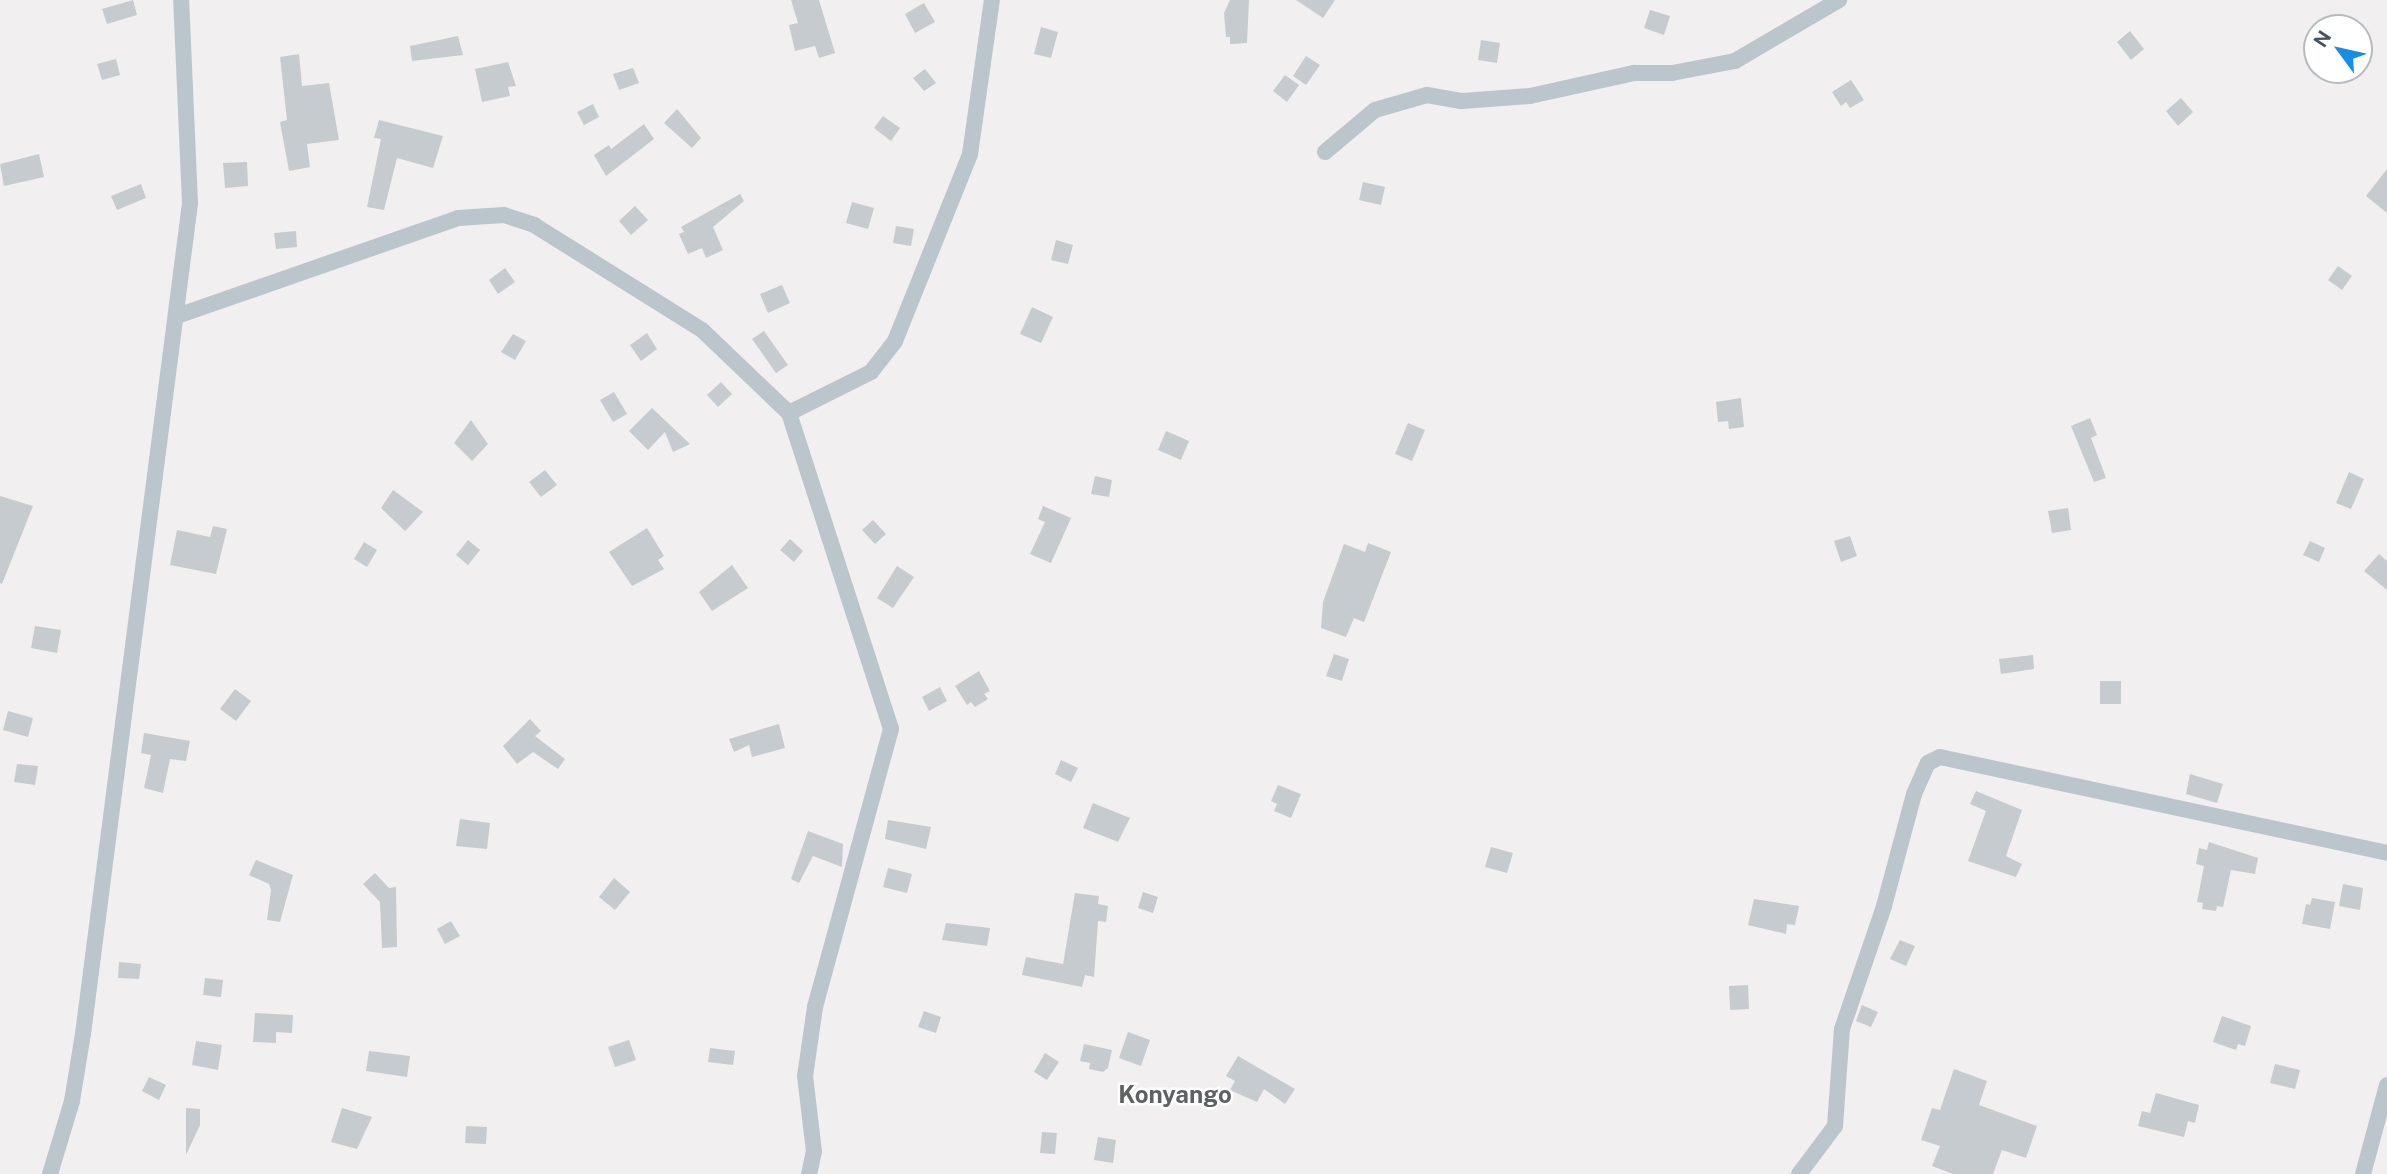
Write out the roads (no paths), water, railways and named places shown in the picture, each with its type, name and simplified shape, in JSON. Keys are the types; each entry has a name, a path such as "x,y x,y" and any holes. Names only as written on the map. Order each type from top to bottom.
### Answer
{"street":[{"path":"50,1174 72,1101 85,1021 190,203 181,0"},
{"path":"789,413 871,372 895,341 970,154 992,0"},
{"path":"1325,152 1375,110 1427,95 1462,100 1530,96 1633,73 1672,73 1735,61 1839,0"},
{"path":"177,316 458,218 504,215 534,225 702,330 789,413 891,729 815,1007 805,1076 814,1151 809,1174"},
{"path":"1799,1174 1835,1126 1842,1029 1884,906 1914,794 1928,763 1940,757 2387,853"},
{"path":"2363,1174 2387,1085"}],"district":[{"name":"Konyango","path":"1175,1095"}]}
